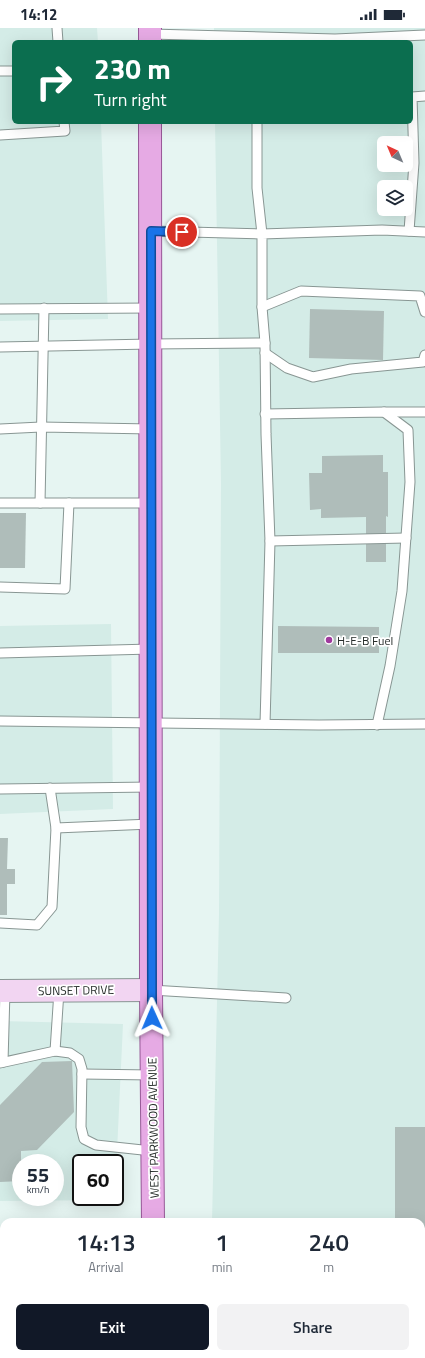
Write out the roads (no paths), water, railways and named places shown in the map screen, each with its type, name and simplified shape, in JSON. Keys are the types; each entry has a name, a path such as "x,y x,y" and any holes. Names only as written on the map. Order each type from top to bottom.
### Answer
{"main road":[{"name":"WEST PARKWOOD AVENUE","path":"150,124 151,990 154,1218"}],"street":[{"name":"SUNSET DRIVE","path":"2,991 151,990"}],"lane":[{"path":"57,28 58,40"},
{"path":"150,35 257,39 336,39 425,35"},
{"path":"0,71 12,71"},
{"path":"413,97 425,96"},
{"path":"0,134 65,131 64,124"},
{"path":"257,124 257,188 262,234 262,307 265,348 265,414 270,541 265,724"},
{"path":"409,231 414,163 412,124"},
{"path":"151,231 262,234 382,230 425,232"},
{"path":"262,307 301,291 420,296 425,312"},
{"path":"40,503 44,308"},
{"path":"0,309 151,308"},
{"path":"0,347 151,344 265,348 287,368 314,377 351,369 423,362 425,355"},
{"path":"377,725 390,666 402,591 410,482 408,430 384,412"},
{"path":"265,414 425,412"},
{"path":"0,429 41,427 151,429"},
{"path":"0,503 151,503"},
{"path":"0,587 66,589 69,503"},
{"path":"270,541 406,538"},
{"path":"0,654 151,649"},
{"path":"0,721 377,725 425,724"},
{"path":"0,789 151,787"},
{"path":"0,923 37,925 52,907 56,828 50,788"},
{"path":"56,828 151,824"},
{"path":"151,990 286,998"},
{"path":"2,991 2,1062 55,1051 70,1054 79,1059 82,1074 81,1127 84,1139 96,1145 153,1151"},
{"path":"55,1051 59,991"},
{"path":"82,1074 152,1075"}],"place":[{"name":"H-E-B Fuel","path":"329,640"}]}
